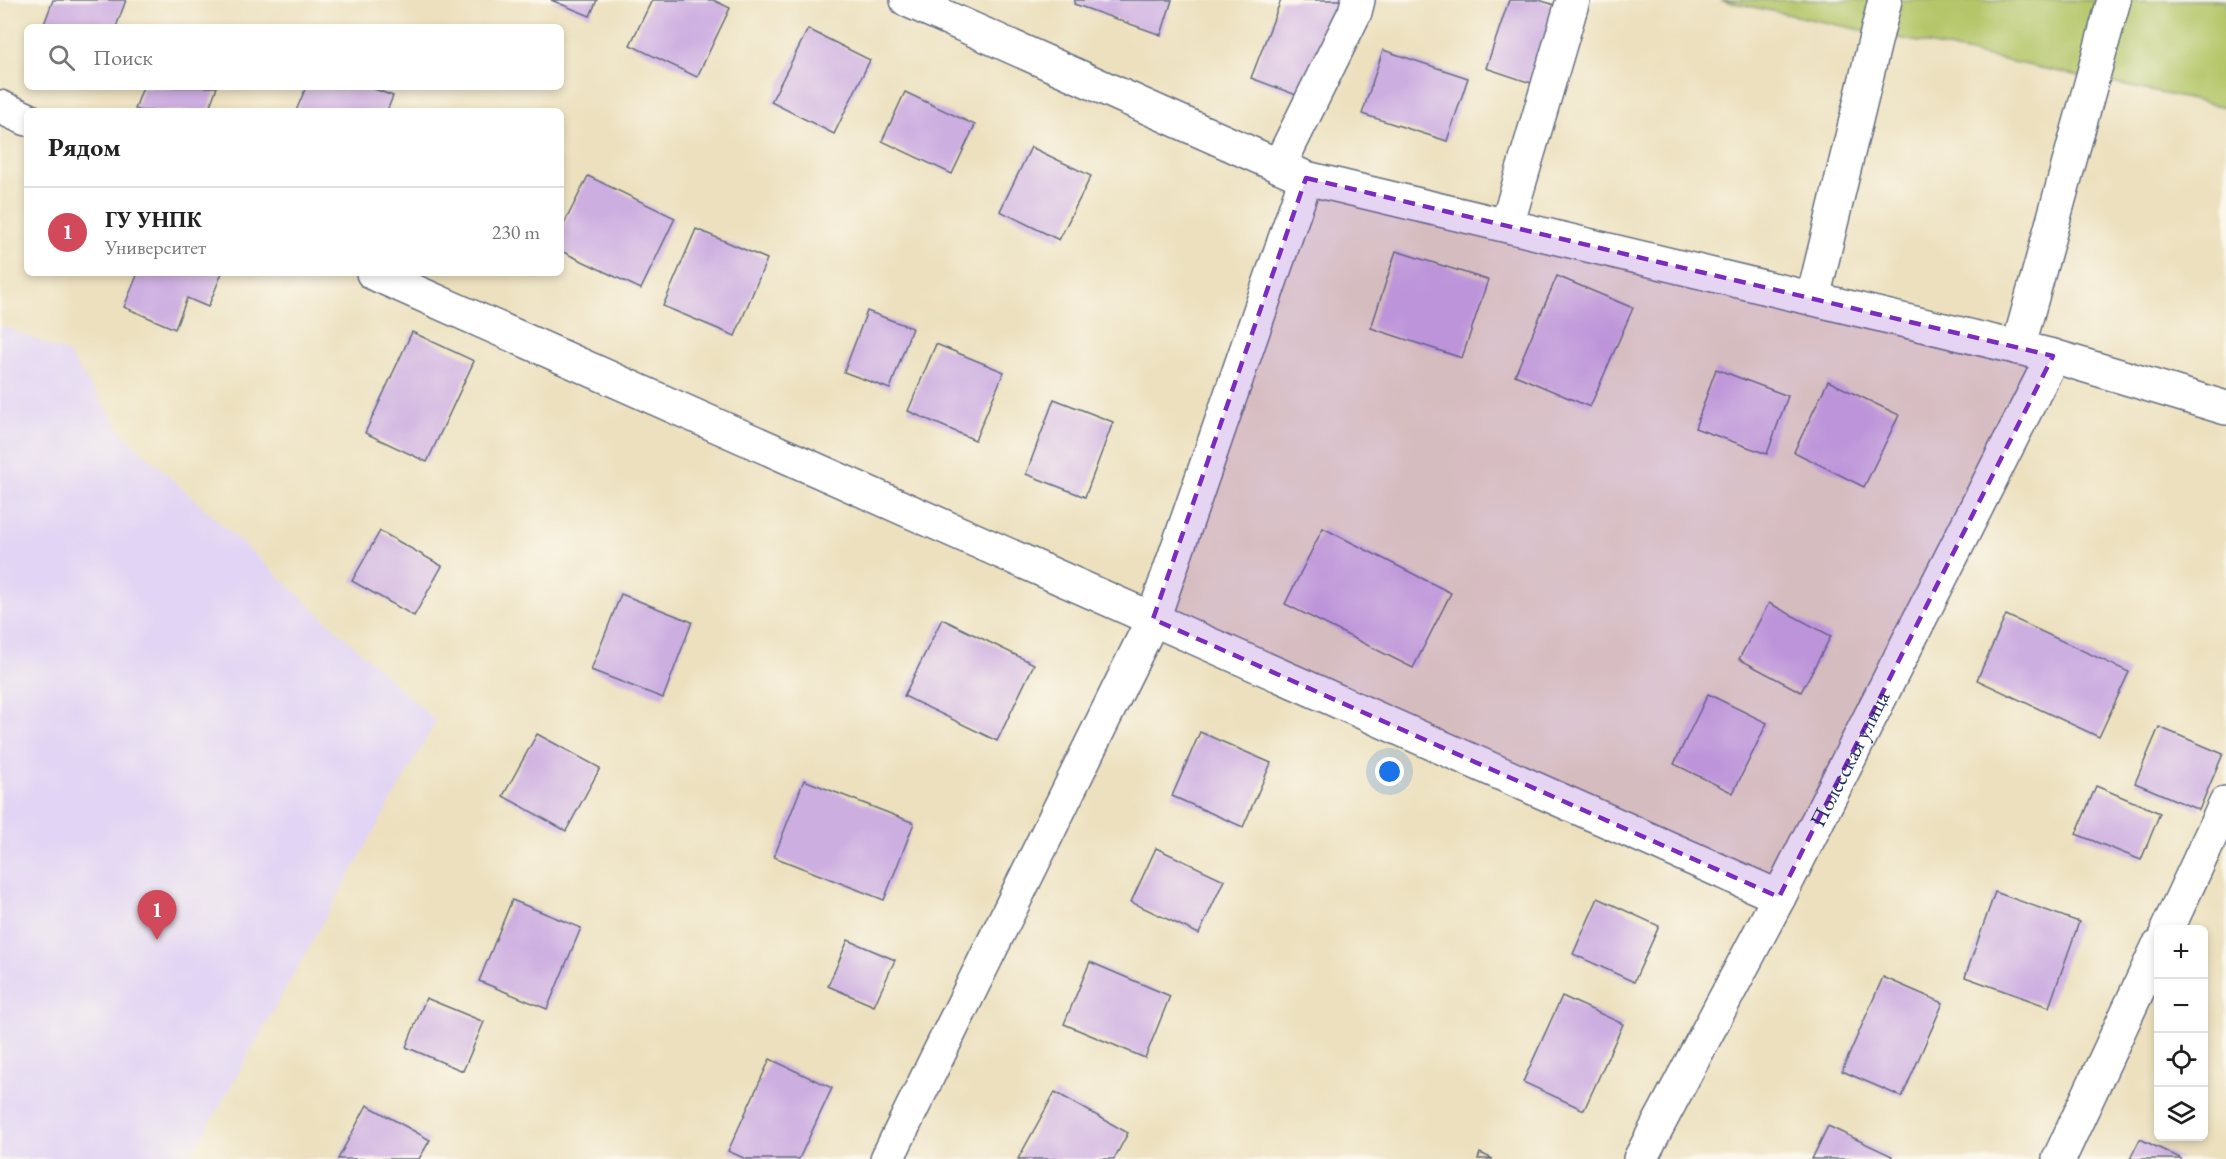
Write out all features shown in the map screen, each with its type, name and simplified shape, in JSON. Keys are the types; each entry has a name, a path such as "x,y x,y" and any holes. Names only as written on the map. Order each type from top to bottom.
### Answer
{"street":[{"path":"907,0 1293,172 2053,356 2226,408"},
{"path":"887,1159 1154,620 1293,172 1358,0"},
{"path":"1507,225 1573,0"},
{"path":"1813,298 1885,0"},
{"path":"2018,348 2114,0"},
{"path":"0,107 24,118"},
{"path":"380,276 1779,897"},
{"name":"Полесская улица","path":"1641,1159 1779,897 2053,356"},
{"path":"2169,925 2226,803"},
{"path":"2059,1159 2154,956"}],"highlighted area":[{"path":"1306,178 2053,356 1779,897 1153,619"}],"shaded area":[{"path":"0,325 68,353 124,435 436,721 190,1159 0,1159"}],"green space":[{"path":"1720,0 2226,0 2226,107"}],"building":[{"path":"53,0 126,0 117,24 44,24"},
{"path":"551,0 597,0 590,16"},
{"path":"652,0 713,0 730,8 697,77 630,45"},
{"path":"1075,0 1172,0 1161,35 1074,4"},
{"path":"1281,0 1345,0 1307,99 1251,78"},
{"path":"1509,0 1539,0 1561,7 1534,84 1486,68"},
{"path":"808,29 870,60 834,134 771,102"},
{"path":"1383,50 1468,78 1447,141 1362,114"},
{"path":"142,90 216,90 209,108 135,108"},
{"path":"305,90 377,90 393,96 388,108 297,108"},
{"path":"905,92 975,125 952,174 882,141"},
{"path":"1031,147 1091,176 1059,240 1000,211"},
{"path":"588,176 675,218 641,289 564,252 564,224"},
{"path":"696,229 767,259 735,336 663,306"},
{"path":"1396,251 1488,280 1462,358 1371,328"},
{"path":"137,276 221,276 208,307 187,298 175,329 124,307"},
{"path":"1557,276 1633,308 1590,407 1515,375"},
{"path":"867,311 912,328 890,389 844,372"},
{"path":"412,332 474,361 427,462 365,433"},
{"path":"936,344 1004,372 975,440 908,411"},
{"path":"1716,369 1788,396 1767,454 1695,428"},
{"path":"1828,381 1899,415 1864,487 1794,452"},
{"path":"1054,399 1113,422 1085,497 1026,474"},
{"path":"1323,528 1451,593 1413,668 1285,604"},
{"path":"380,531 442,566 414,616 352,581"},
{"path":"621,594 692,622 663,698 591,670"},
{"path":"1769,603 1831,636 1801,692 1739,659"},
{"path":"2006,615 2129,672 2099,737 1977,680"},
{"path":"942,619 1034,664 997,741 904,696"},
{"path":"1708,694 1767,723 1733,793 1674,764"},
{"path":"2159,727 2223,754 2199,810 2135,783"},
{"path":"1200,732 1271,763 1243,827 1172,796"},
{"path":"537,734 600,768 566,831 503,796"},
{"path":"804,780 914,823 884,900 774,857"},
{"path":"2096,786 2160,813 2141,860 2076,834"},
{"path":"1156,848 1224,880 1199,934 1131,902"},
{"path":"1995,892 2079,922 2049,1007 1965,977"},
{"path":"1598,898 1659,926 1634,982 1573,954"},
{"path":"512,900 581,928 547,1009 479,981"},
{"path":"848,940 895,960 874,1006 828,986"},
{"path":"1090,962 1170,996 1145,1058 1064,1024"},
{"path":"1883,977 1943,1003 1902,1097 1842,1071"},
{"path":"1562,996 1623,1024 1584,1110 1523,1082"},
{"path":"426,998 484,1022 463,1071 406,1047"},
{"path":"770,1059 832,1088 799,1159 746,1159 728,1151"},
{"path":"1055,1092 1128,1133 1114,1159 1018,1159"},
{"path":"367,1105 430,1140 419,1159 338,1159"},
{"path":"1828,1126 1892,1156 1890,1159 1812,1159"},
{"path":"2140,1139 2182,1159 2130,1159"},
{"path":"1480,1153 1493,1159 1478,1159"}],"place":[{"name":"ГУ УНПК","path":"157,940"}]}
